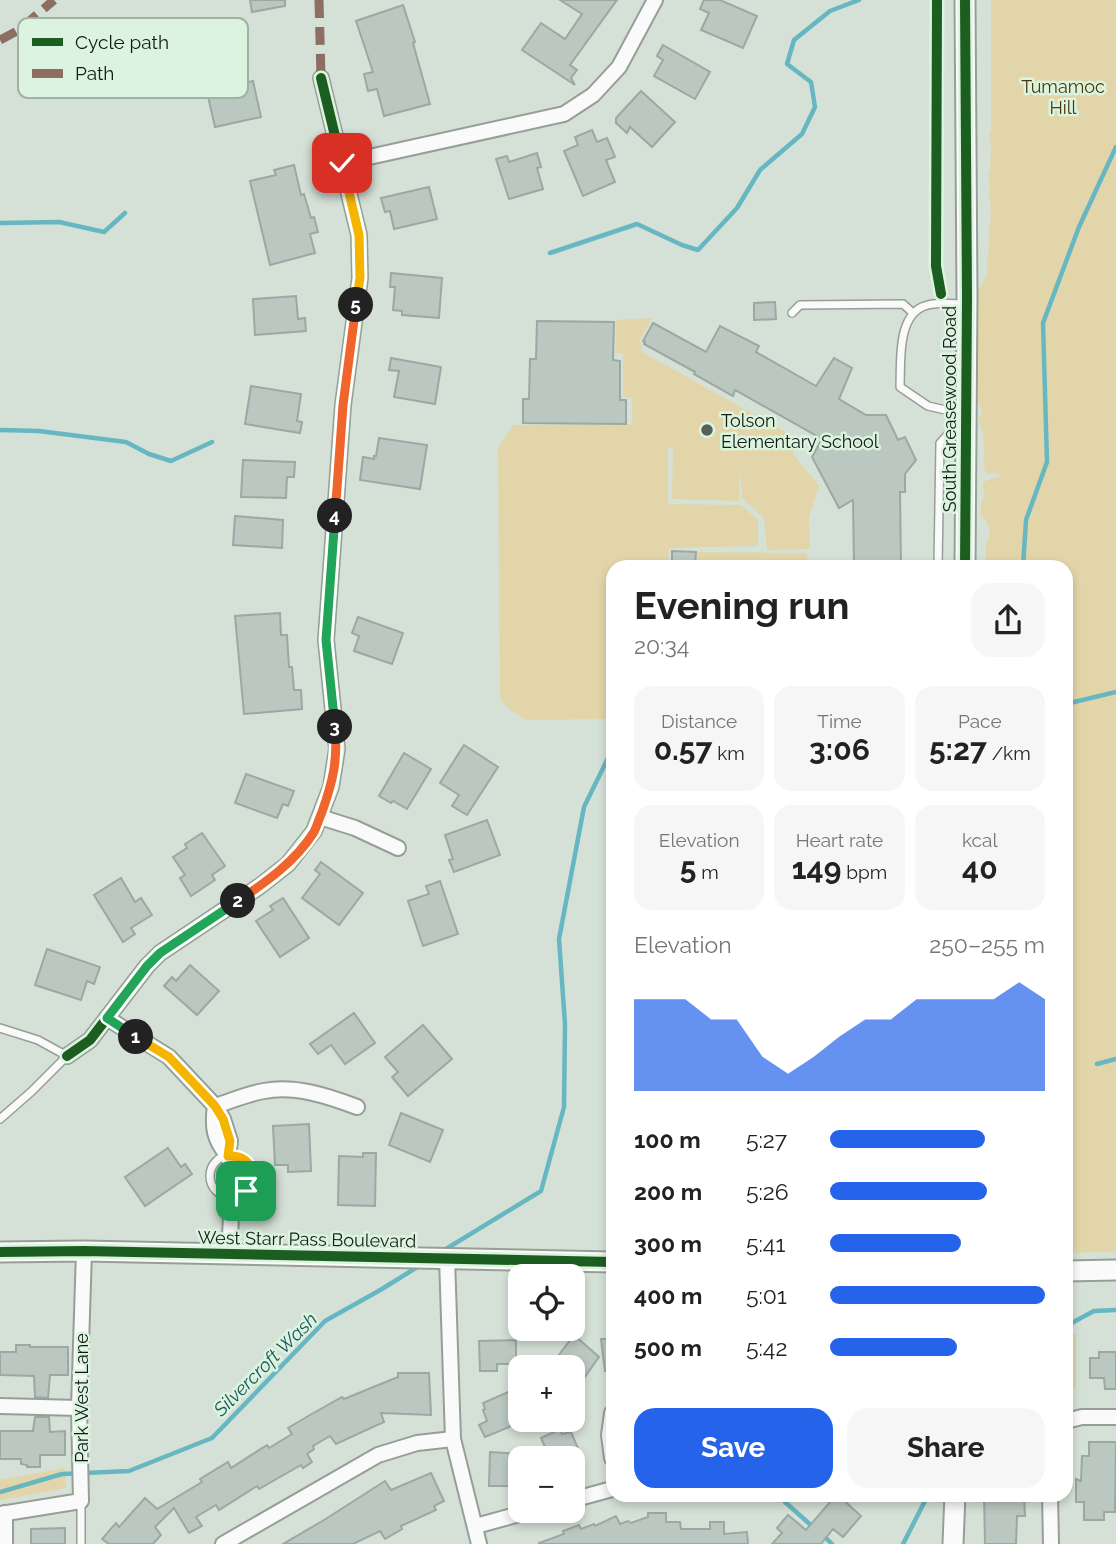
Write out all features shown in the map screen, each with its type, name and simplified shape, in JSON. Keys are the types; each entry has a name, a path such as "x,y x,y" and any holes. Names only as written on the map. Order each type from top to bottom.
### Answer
{"street":[{"path":"342,163 564,114 593,95 619,67 655,0"},
{"name":"South Greasewood Road","path":"965,0 965,560"},
{"path":"67,1056 90,1040 160,953 288,864 314,831 331,787 337,749 326,640 343,405 360,278 359,235 321,78"},
{"path":"320,817 355,828 398,848"},
{"path":"107,1018 169,1057 215,1106 223,1119 230,1141 228,1156 233,1178 229,1255"},
{"path":"215,1106 265,1091 297,1090 357,1107"},
{"name":"West Starr Pass Boulevard","path":"0,1252 84,1251 606,1262"},
{"name":"Park West Lane","path":"81,1501 79,1408 84,1251"},
{"path":"447,1258 453,1439 479,1544"},
{"path":"1073,1271 1116,1270"},
{"path":"0,1406 79,1408"},
{"path":"1073,1419 1116,1417"},
{"path":"223,1544 378,1455 417,1443 453,1439"},
{"path":"585,1496 606,1491"},
{"path":"5,1544 3,1514 81,1501"},
{"path":"953,1544 955,1502"},
{"path":"1050,1502 1051,1544"},
{"path":"476,1526 508,1517"}],"lane":[{"path":"967,304 936,303 913,313 903,331 900,387 928,406 967,415"},
{"path":"792,313 800,305 903,304 913,313"},
{"path":"938,560 940,443 967,415"},
{"path":"0,1028 37,1040 67,1056 0,1119"},
{"path":"228,1156 218,1159 210,1178 215,1190 221,1195 233,1197"},
{"name":"Park West Lane","path":"81,1501 81,1544"}],"green space":[{"name":"Tumamoc Hill","path":"991,0 1116,0 1116,1252 1073,1253 1073,560 985,560 986,543 990,532 986,520 980,515 985,496 982,486 985,481 1001,476 994,472 986,474 984,440 978,419 982,412 977,400 977,284 980,288 988,272"},
{"path":"652,318 640,340 642,352 800,440 793,454 819,486 809,518 810,549 767,550 764,518 742,498 740,465 739,501 672,499 673,449 668,448 668,504 741,505 758,520 758,546 669,548 668,560 606,560 606,719 526,720 500,699 498,448 513,425 632,424 632,398 623,397 623,354 616,353 616,320"},
{"path":"697,552 807,553 808,560 697,560"},
{"path":"1073,1334 1076,1334 1076,1387 1073,1388"},
{"path":"65,1468 66,1488 0,1500 0,1480"}],"building":[{"path":"250,0 285,0 285,6 252,12"},
{"path":"560,0 617,0 570,65 577,70 571,78 575,85 522,50 541,23 565,39 582,14"},
{"path":"704,0 720,0 757,16 743,48 701,30 709,13 700,9"},
{"path":"403,5 430,104 384,116 377,89 368,91 364,74 373,72 356,21"},
{"path":"663,45 710,72 695,99 654,76 663,60 657,56"},
{"path":"253,81 261,117 215,127 208,98 248,98 248,82"},
{"path":"641,91 675,122 652,147 630,127 627,133 616,123 616,118"},
{"path":"592,130 597,142 607,138 615,157 606,160 615,182 583,196 564,151 578,145 575,137"},
{"path":"537,153 541,167 537,168 543,189 509,199 496,159 507,156 509,162"},
{"path":"294,165 301,195 304,194 318,232 310,234 315,253 270,265 250,181 276,175 274,170"},
{"path":"429,187 437,219 394,229 390,211 385,212 381,198"},
{"path":"391,273 442,278 439,318 402,315 402,311 393,310 395,287 390,287"},
{"path":"296,296 298,319 305,318 306,331 255,335 253,299"},
{"path":"775,302 776,319 754,320 754,303"},
{"path":"537,321 614,322 613,360 620,361 620,400 626,400 626,424 523,423 523,399 529,399 530,359 536,359"},
{"path":"653,323 706,352 720,326 759,346 756,352 816,386 834,358 852,368 839,399 866,415 886,415 898,440 905,437 916,460 905,474 905,492 900,492 901,560 854,560 853,500 839,508 812,457 822,439 735,390 733,396 643,341"},
{"path":"391,358 441,367 435,404 394,397 399,371 389,370"},
{"path":"251,386 301,394 297,421 302,422 300,433 245,424"},
{"path":"379,438 427,445 420,489 360,480 363,457 374,459"},
{"path":"243,460 295,462 294,477 287,477 286,498 241,497"},
{"path":"235,516 283,520 282,548 233,545"},
{"path":"672,551 696,552 695,560 672,560"},
{"path":"280,613 281,635 287,635 289,667 292,667 294,690 301,690 302,709 244,714 235,616"},
{"path":"358,617 403,633 392,664 354,651 359,636 352,633"},
{"path":"464,745 498,767 467,815 452,806 459,795 440,783"},
{"path":"404,753 431,769 407,809 379,796"},
{"path":"246,774 294,791 288,806 283,804 277,818 235,803"},
{"path":"487,820 500,855 454,872 449,860 453,859 445,835"},
{"path":"202,833 225,866 212,875 215,880 191,896 180,878 185,875 173,857 187,848 185,844"},
{"path":"321,862 363,893 339,925 302,898 320,874 315,870"},
{"path":"121,878 135,902 141,898 152,915 131,928 135,934 123,942 94,895"},
{"path":"440,881 458,934 423,946 408,901 429,894 426,886"},
{"path":"283,898 309,938 280,957 256,921 273,910 270,906"},
{"path":"47,949 100,967 94,984 87,981 81,1000 35,985"},
{"path":"190,965 219,991 197,1015 164,986 172,977 176,981"},
{"path":"354,1013 375,1043 345,1064 331,1045 318,1054 310,1044"},
{"path":"423,1025 452,1059 408,1096 392,1077 398,1072 385,1057"},
{"path":"401,1113 443,1130 430,1162 389,1145"},
{"path":"309,1124 311,1171 288,1172 288,1165 275,1165 273,1126"},
{"path":"168,1148 181,1167 185,1164 192,1174 145,1206 125,1177"},
{"path":"363,1153 376,1153 375,1206 338,1205 339,1156 363,1157"},
{"path":"601,1339 606,1339 605,1371"},
{"path":"479,1341 516,1341 516,1355 508,1355 508,1364 497,1364 497,1371 480,1371"},
{"path":"569,1341 581,1341 599,1357 585,1377 585,1355 559,1355"},
{"path":"16,1345 68,1347 68,1375 50,1375 48,1398 35,1397 34,1376 0,1375 0,1352 16,1352"},
{"path":"1099,1352 1116,1352 1116,1389 1105,1389 1104,1378 1090,1378 1090,1358 1099,1358"},
{"path":"398,1373 429,1373 431,1415 381,1413 384,1422 336,1444 330,1436 313,1446 314,1449 307,1454 312,1462 303,1468 301,1465 259,1489 257,1486 219,1510 216,1505 196,1517 202,1526 189,1533 174,1508 155,1527 161,1535 153,1544 109,1544 102,1539 116,1523 119,1527 145,1498 157,1509 202,1482 200,1479 228,1462 231,1468 267,1445 269,1448 292,1434 288,1428 310,1415 342,1397 344,1399 398,1377"},
{"path":"508,1392 508,1427 485,1437 479,1425 487,1421 483,1403"},
{"path":"35,1417 49,1417 50,1432 65,1431 65,1455 40,1455 40,1467 27,1467 21,1464 21,1459 0,1459 0,1431 33,1431"},
{"path":"554,1432 571,1432 577,1446 545,1446 541,1438"},
{"path":"1089,1442 1116,1442 1115,1512 1104,1512 1104,1520 1084,1520 1084,1502 1076,1502 1076,1479 1081,1481 1082,1456 1089,1456"},
{"path":"490,1452 508,1453 508,1486 489,1486"},
{"path":"431,1473 444,1501 434,1506 436,1510 401,1526 402,1529 385,1539 380,1531 353,1544 283,1544 385,1481 391,1490"},
{"path":"830,1502 846,1502 861,1516 843,1537 833,1529 821,1544 772,1544 782,1533 777,1528 788,1515 806,1530"},
{"path":"984,1502 1024,1502 1025,1516 1017,1516 1016,1544 985,1544"},
{"path":"648,1513 666,1513 666,1522 680,1522 681,1529 710,1529 710,1522 724,1522 724,1534 747,1532 748,1544 539,1544 579,1525 581,1529 594,1524 595,1526 616,1516 620,1524 628,1521 631,1523 648,1517"},
{"path":"65,1528 65,1544 31,1544 31,1529"}],"waterway":[{"path":"550,253 637,224 698,250 737,208 760,170 802,134 815,107 811,82 787,64 794,40 830,11 859,0"},
{"path":"1023,560 1026,520 1047,462 1043,323 1079,227 1116,147"},
{"path":"0,223 59,222 104,232 125,213"},
{"path":"0,430 39,431 126,442 149,454 171,461 212,442"},
{"name":"Silvercroft Wash","path":"1073,702 1116,692"},
{"name":"Silvercroft Wash","path":"441,1252 541,1191 564,1107 565,1024 559,939 584,807 606,762"},
{"path":"1097,1064 1116,1059"},
{"name":"Silvercroft Wash","path":"0,1492 62,1474 129,1471 212,1438 325,1321 419,1266"},
{"path":"1073,1322 1094,1311 1116,1310"},
{"path":"785,1502 813,1527"},
{"path":"903,1544 924,1502"},
{"path":"823,1535 832,1544"}],"marked path":[{"path":"33,18 54,0"},
{"path":"319,0 321,78"},
{"path":"0,40 18,31"}],"cycle path":[{"path":"937,0 936,266 941,294"},
{"path":"965,0 965,560"},
{"path":"67,1056 90,1040 160,953 288,864 314,831 331,787 337,749 326,640 343,405 360,278 359,235 321,78"},
{"path":"0,1252 84,1251 606,1262"}],"place":[{"name":"Tolson Elementary School","path":"707,430"}],"route":[{"path":"246,1191 250,1185 252,1171 239,1156 228,1156 230,1141 223,1119 215,1106 169,1057 107,1018 160,953 288,864 314,831 331,787 337,749 326,640 343,405 360,278 359,235 342,163"}]}
